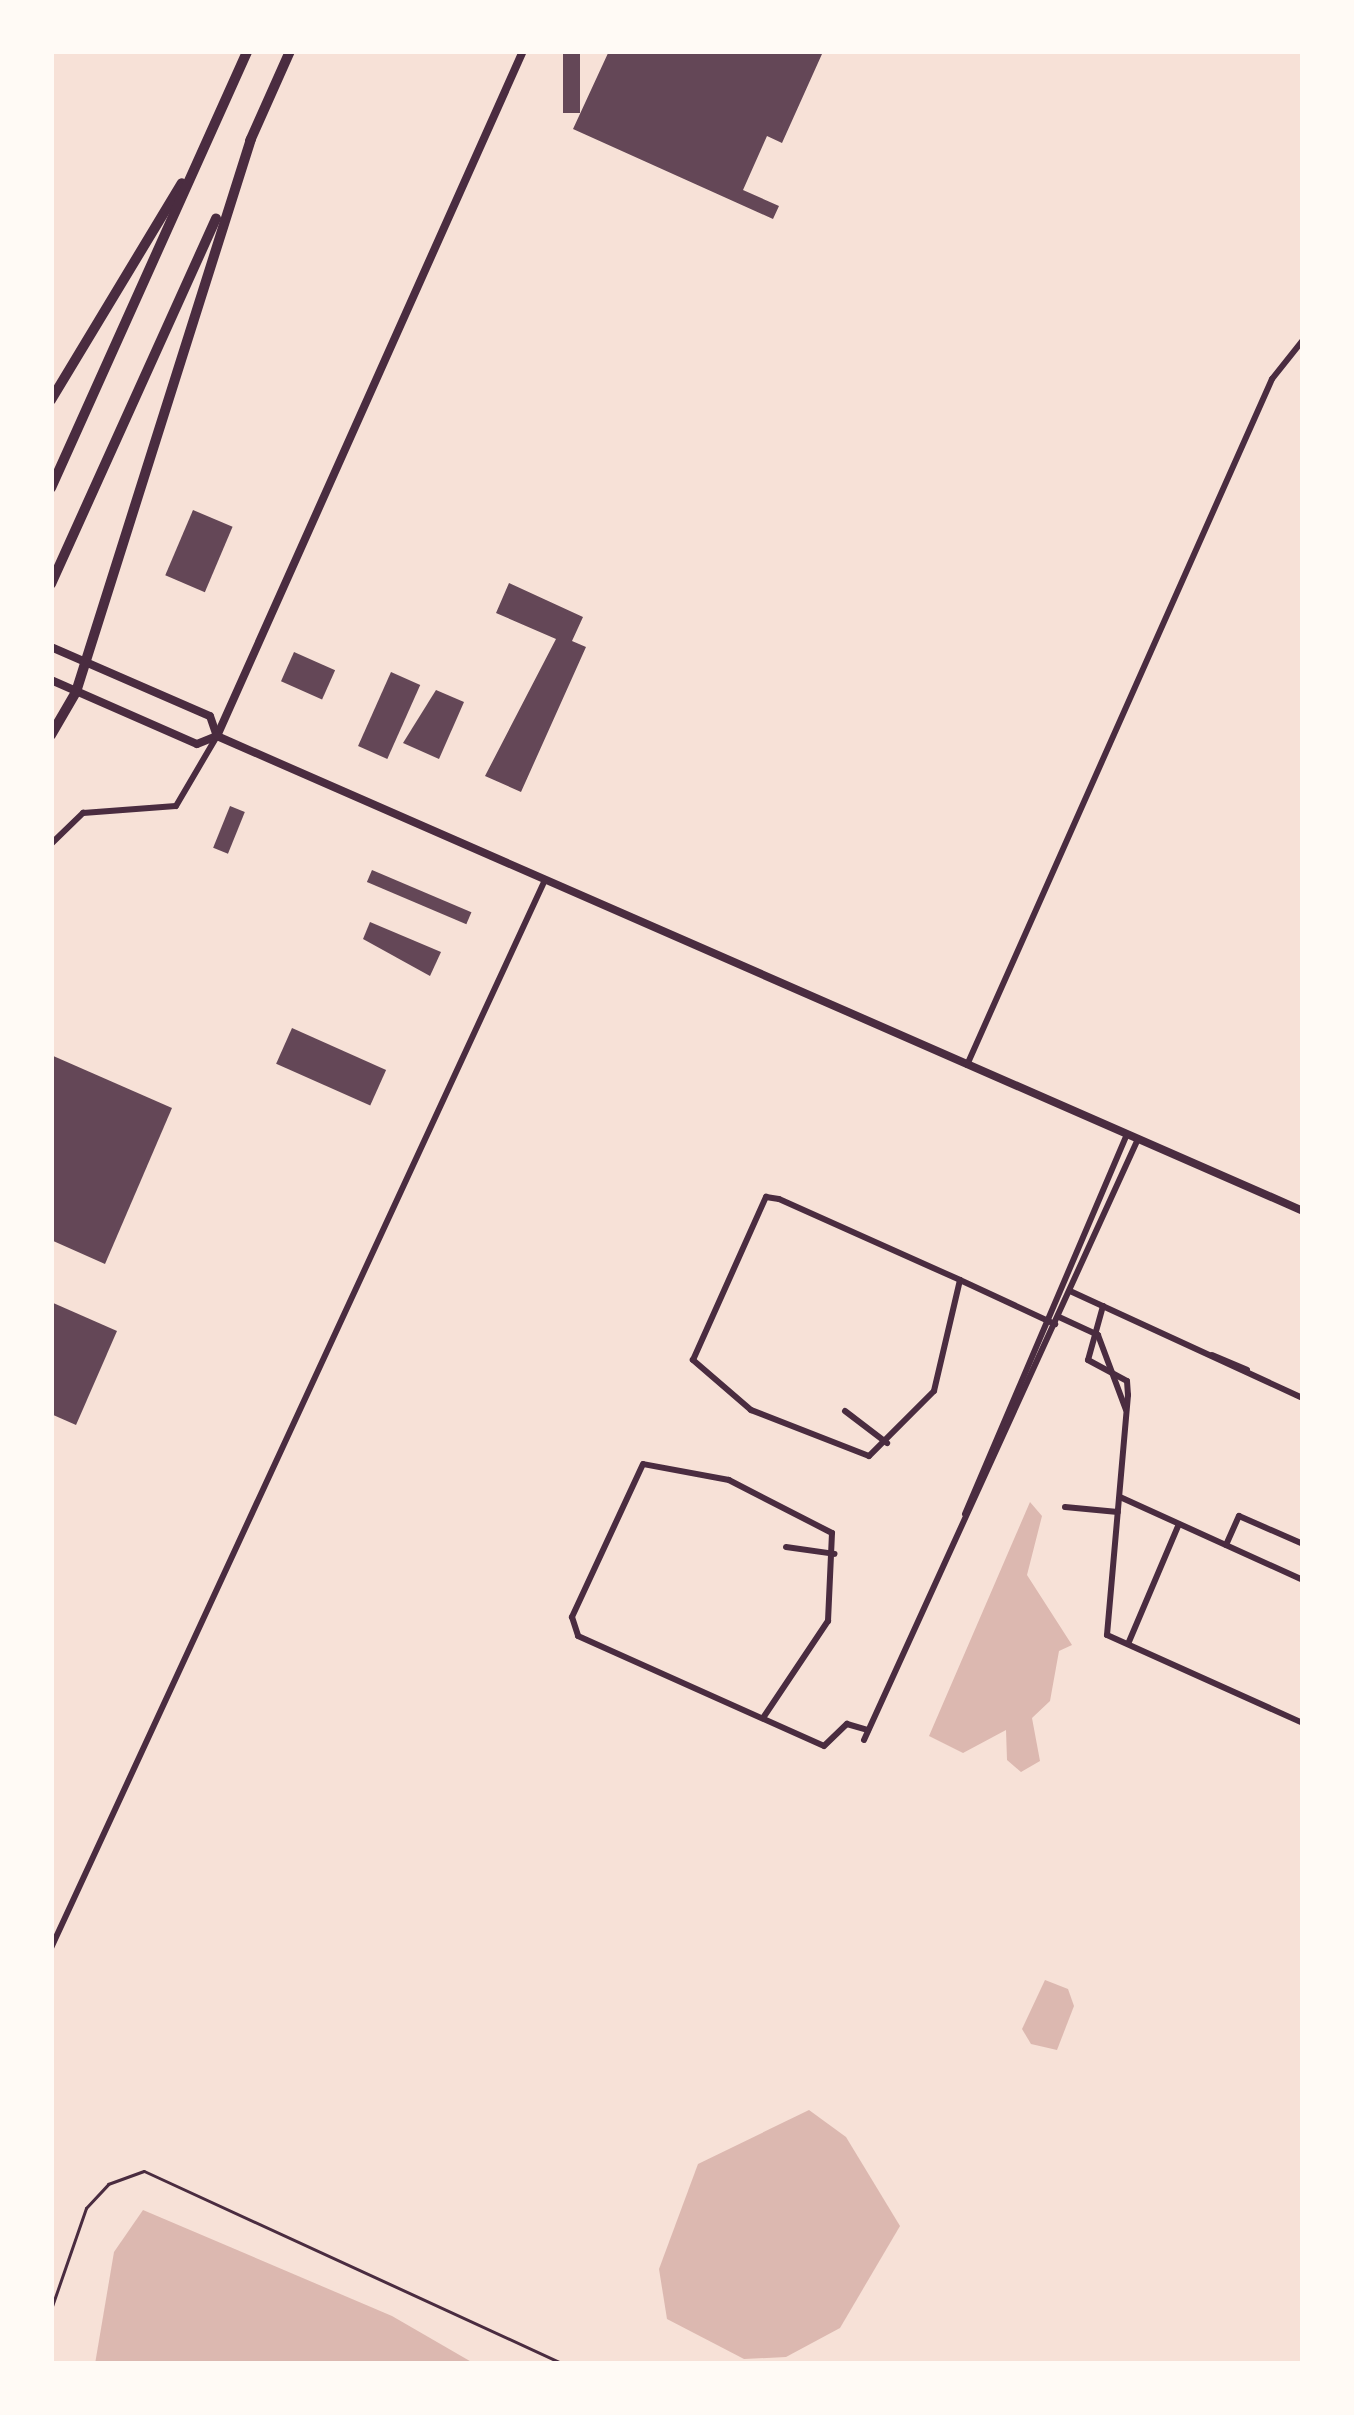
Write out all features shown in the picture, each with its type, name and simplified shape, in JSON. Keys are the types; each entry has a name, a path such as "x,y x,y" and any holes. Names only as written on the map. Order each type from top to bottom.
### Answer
{"highway":[{"path":"51,488 247,51"},
{"path":"51,584 290,51"},
{"path":"51,735 76,692 251,139"},
{"path":"51,400 201,155"}],"main road":[{"path":"51,680 197,744 218,736 523,51"},
{"path":"51,647 210,716 218,736 1303,1211"}],"street":[{"path":"967,1065 1272,379 1303,340"},
{"path":"51,844 83,813 176,806 218,736"},
{"path":"51,1948 545,880"},
{"path":"965,1514 1127,1134"},
{"path":"864,1740 1138,1139"},
{"path":"960,1280 934,1391 886,1443 860,1456 751,1410 693,1352 766,1197 1092,1332 1113,1372 1127,1414"},
{"path":"1070,1291 1303,1398"},
{"path":"1103,1306 1092,1332 1088,1360 1126,1381 1127,1414 1107,1635 1303,1723"},
{"path":"845,1411 886,1443"},
{"path":"763,1718 828,1622 836,1555 826,1527 729,1480 643,1464 572,1617 578,1636 824,1746 847,1724 868,1730"},
{"path":"1120,1497 1303,1580"},
{"path":"1065,1508 1118,1512"},
{"path":"1226,1545 1239,1516 1303,1544"},
{"path":"1128,1644 1179,1524"},
{"path":"785,1547 836,1555"}],"path":[{"path":"51,2309 86,2208 108,2184 143,2171 564,2364"}],"shaded area":[{"path":"1030,1502 1042,1516 1027,1575 1072,1645 1059,1651 1050,1701 1032,1718 1040,1761 1021,1772 1007,1760 1006,1730 963,1753 929,1736"},
{"path":"1045,1980 1068,1989 1074,2006 1057,2050 1031,2044 1022,2029"},
{"path":"809,2110 846,2137 900,2226 840,2328 786,2357 744,2359 667,2319 659,2269 698,2164"},
{"path":"143,2210 392,2316 475,2364 95,2364 114,2252"}],"building":[{"path":"563,51 580,51 580,113 563,113"},
{"path":"609,51 822,54 782,143 767,136 743,190 779,206 773,219 573,129"},
{"path":"193,510 233,527 205,592 165,575"},
{"path":"509,583 583,617 572,641 586,647 521,792 485,776 556,639 496,613"},
{"path":"294,652 335,670 322,700 281,681"},
{"path":"391,672 420,685 387,759 358,746"},
{"path":"436,690 464,702 439,759 403,743"},
{"path":"230,806 245,812 228,854 213,848"},
{"path":"372,870 471,912 466,924 367,882"},
{"path":"370,922 441,952 430,976 363,939"},
{"path":"292,1028 386,1070 370,1106 276,1064"},
{"path":"51,1055 172,1108 105,1264 51,1240"},
{"path":"51,1302 117,1331 76,1425 51,1414"}]}
